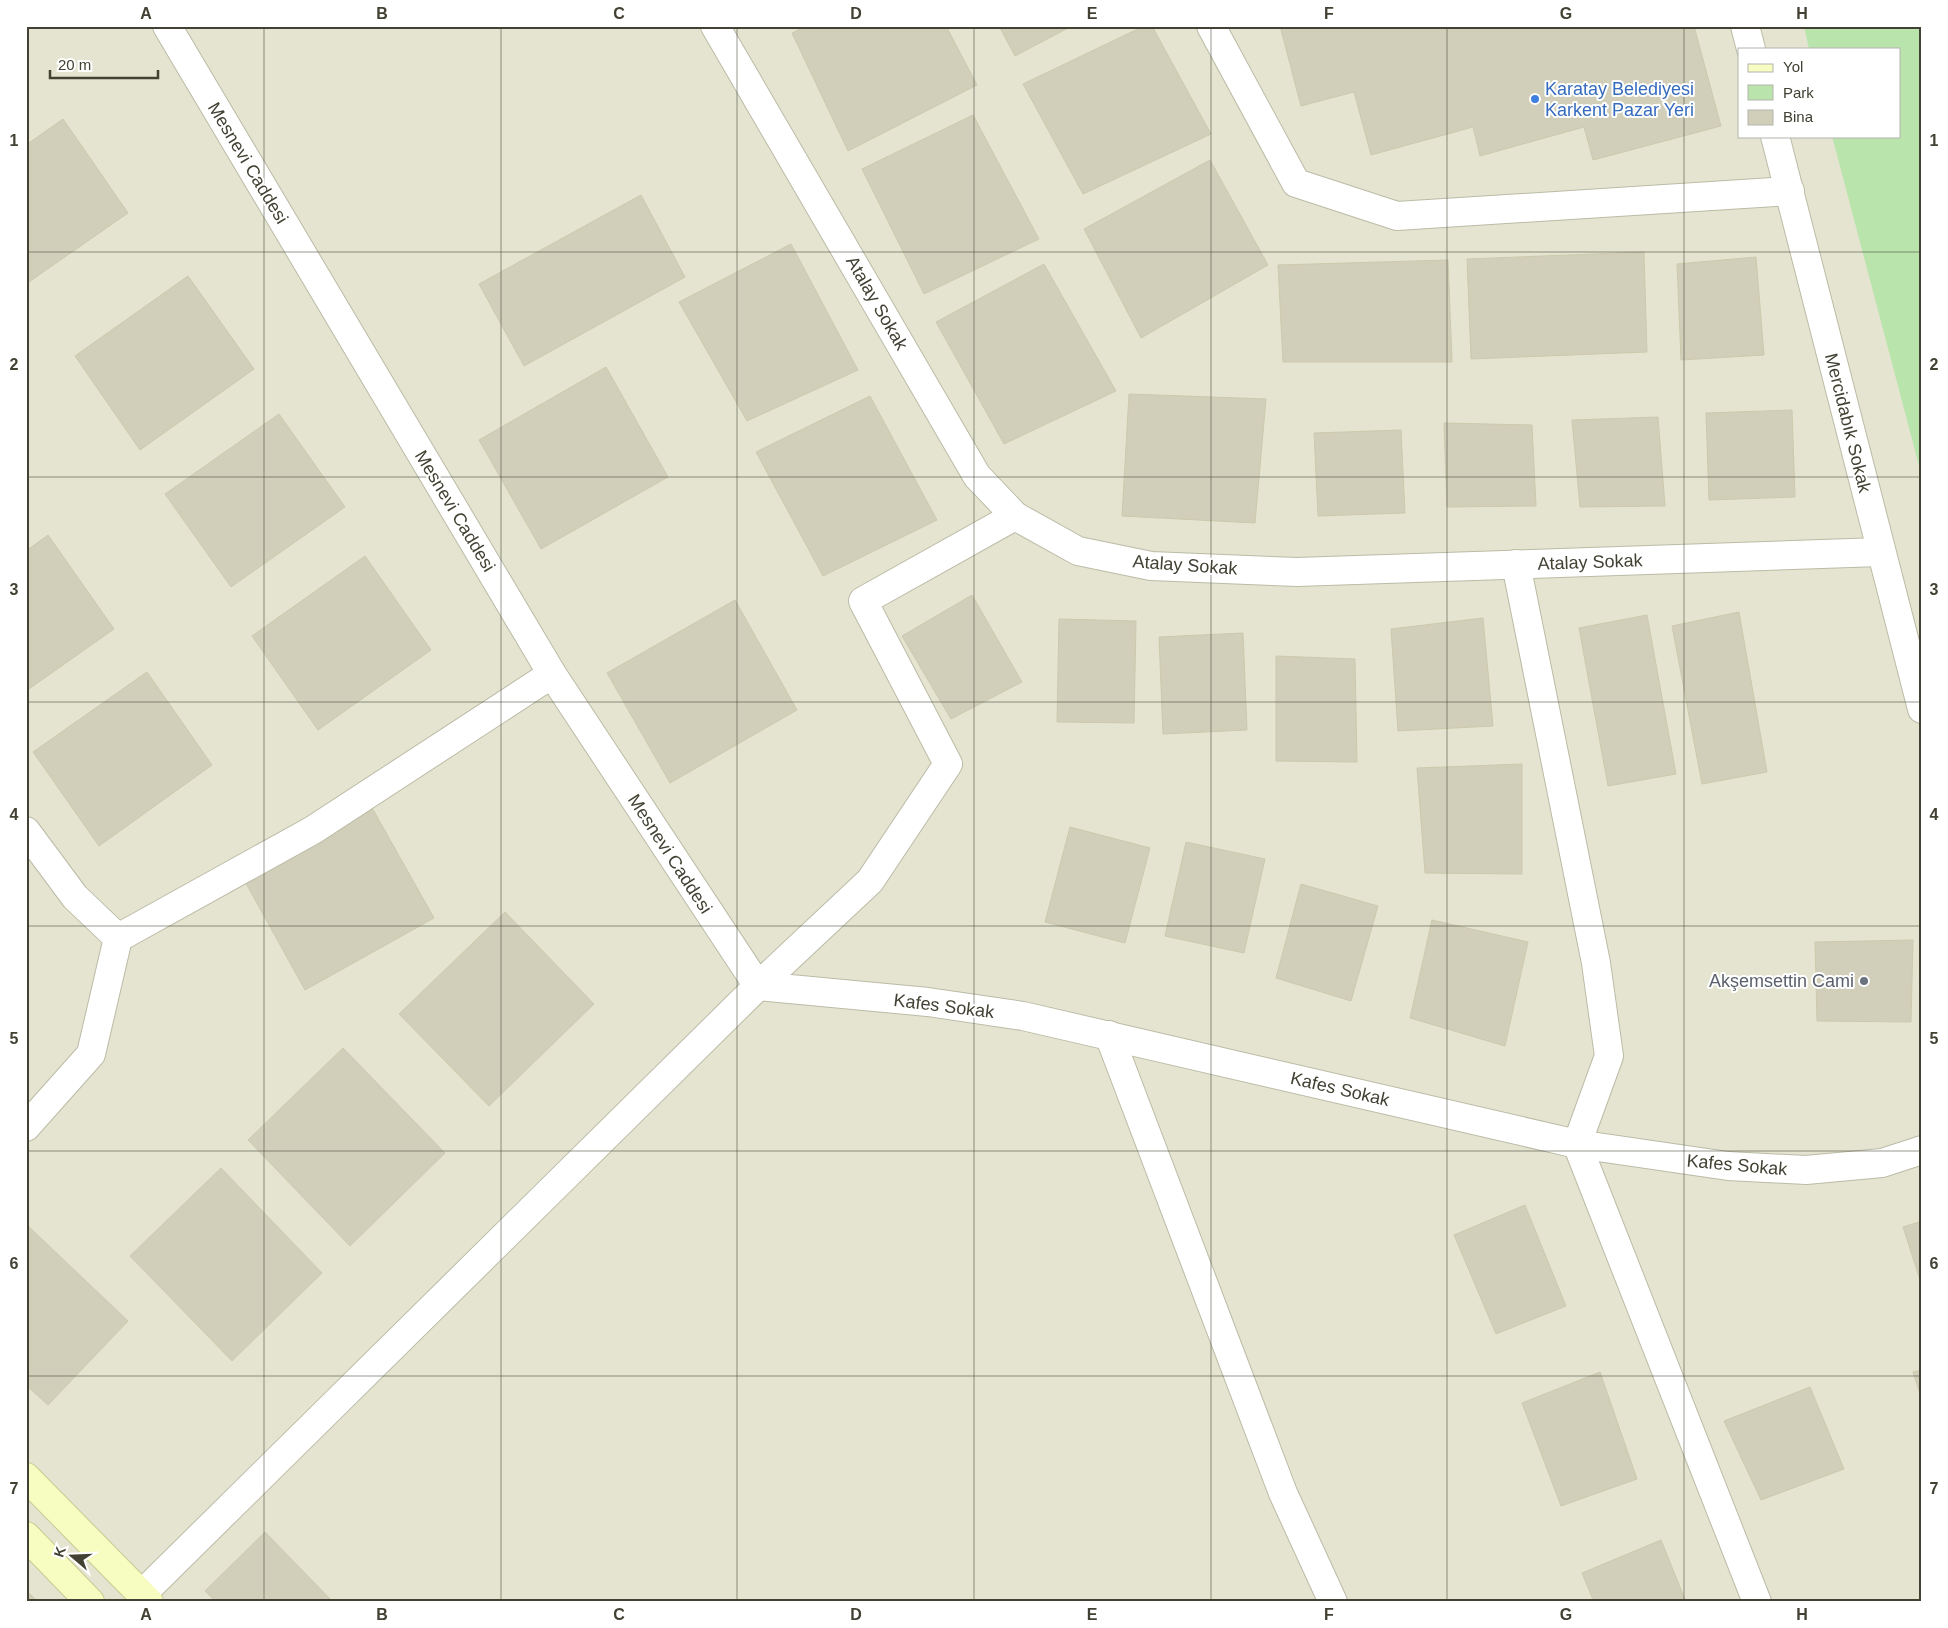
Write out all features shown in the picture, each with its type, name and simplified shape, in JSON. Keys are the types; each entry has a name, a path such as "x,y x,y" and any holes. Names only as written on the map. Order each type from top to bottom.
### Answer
{"main road":[{"path":"26,1477 145,1598"},
{"path":"26,1536 90,1602"}],"street":[{"name":"Mesnevi Caddesi","path":"167,26 552,674 758,986"},
{"path":"1211,26 1296,183 1397,216 1790,191"},
{"path":"1745,26 1751,48"},
{"name":"Atalay Sokak","path":"718,27 977,476 1015,516 1078,550 1151,566 1297,572 1880,552"},
{"name":"Mercidabık Sokak","path":"1776,138 1880,552 1922,709"},
{"path":"145,1598 758,986 870,881 948,764 863,601 1015,516"},
{"path":"1516,564 1596,963 1609,1056 1577,1144 1757,1602"},
{"path":"26,1127 90,1054 118,938 314,830 552,674"},
{"path":"26,831 75,897 118,938"},
{"name":"Kafes Sokak","path":"758,986 928,1002 1023,1016 1577,1144 1728,1166 1806,1170 1882,1163 1922,1150"},
{"path":"1109,1036 1283,1493 1333,1602"}],"shaded area":[{"path":"26,26 1922,26 1922,1602 26,1602"}],"green space":[{"path":"1804,26 1922,26 1922,477 1833,138 1900,138 1900,48 1809,48"}],"building":[{"path":"807,26 946,26 977,85 848,151 792,33"},
{"path":"999,26 1072,26 1015,56"},
{"path":"1144,26 1152,26 1211,134 1083,194 1023,84"},
{"name":"Karatay Belediyesi Karkent Pazar Yeri","path":"1280,26 1694,26 1721,126 1593,160 1584,127 1480,156 1473,127 1371,155 1354,92 1301,106"},
{"path":"973,115 1039,239 924,294 862,169"},
{"path":"63,119 128,213 26,284 26,145"},
{"path":"1210,160 1268,265 1141,338 1084,229"},
{"path":"641,195 685,277 524,366 479,284"},
{"path":"791,244 858,370 747,421 679,302"},
{"path":"1644,252 1647,352 1471,359 1467,259"},
{"path":"1756,257 1764,355 1681,360 1677,264"},
{"path":"1448,260 1452,362 1283,362 1278,265"},
{"path":"1044,264 1116,391 1004,444 936,322"},
{"path":"188,276 254,369 140,450 75,356"},
{"path":"606,367 668,477 541,549 479,440"},
{"path":"1129,394 1266,399 1255,523 1122,516"},
{"path":"870,396 937,520 823,576 756,452"},
{"path":"1792,410 1795,497 1709,500 1706,413"},
{"path":"279,414 345,507 231,587 165,494"},
{"path":"1658,417 1665,506 1580,507 1572,420"},
{"path":"1444,423 1532,425 1536,506 1447,507"},
{"path":"1401,430 1405,513 1318,516 1314,433"},
{"path":"48,535 114,629 26,691 26,551"},
{"path":"365,556 431,650 318,730 252,636"},
{"path":"972,595 1022,682 951,719 902,636"},
{"path":"735,600 797,710 670,783 607,673"},
{"path":"1739,612 1767,772 1702,784 1672,626"},
{"path":"1647,615 1676,774 1608,786 1579,628"},
{"path":"1483,618 1493,726 1398,731 1391,629"},
{"path":"1059,619 1136,621 1134,723 1057,722"},
{"path":"1243,633 1247,730 1163,734 1159,637"},
{"path":"1276,656 1355,659 1357,762 1276,761"},
{"path":"147,672 212,765 99,846 33,752"},
{"path":"1522,764 1522,874 1425,873 1417,768"},
{"path":"371,806 434,918 305,990 243,878"},
{"path":"1070,827 1150,848 1125,943 1045,922"},
{"path":"1186,842 1265,859 1244,953 1165,936"},
{"path":"1301,884 1378,906 1351,1001 1276,978"},
{"path":"505,912 594,1004 489,1106 399,1014"},
{"path":"1432,920 1528,942 1505,1046 1410,1018"},
{"name":"Akşemsettin Cami","path":"1913,940 1911,1022 1817,1021 1815,942"},
{"path":"343,1048 445,1153 350,1246 248,1140"},
{"path":"221,1168 322,1273 232,1361 130,1256"},
{"path":"1525,1205 1566,1306 1496,1334 1454,1235"},
{"path":"1922,1221 1922,1286 1903,1227"},
{"path":"26,1224 128,1321 48,1405 26,1385"},
{"path":"1922,1370 1922,1400 1913,1372"},
{"path":"1600,1372 1637,1479 1561,1506 1522,1403"},
{"path":"1810,1387 1844,1469 1761,1500 1724,1421"},
{"path":"265,1532 333,1602 216,1602 205,1591"},
{"path":"1661,1540 1686,1602 1594,1602 1582,1573"},
{"path":"26,1590 38,1602 26,1602"}],"place":[{"name":"Karatay Belediyesi Karkent Pazar Yeri","path":"1535,99"},
{"name":"Akşemsettin Cami","path":"1864,981"}]}
